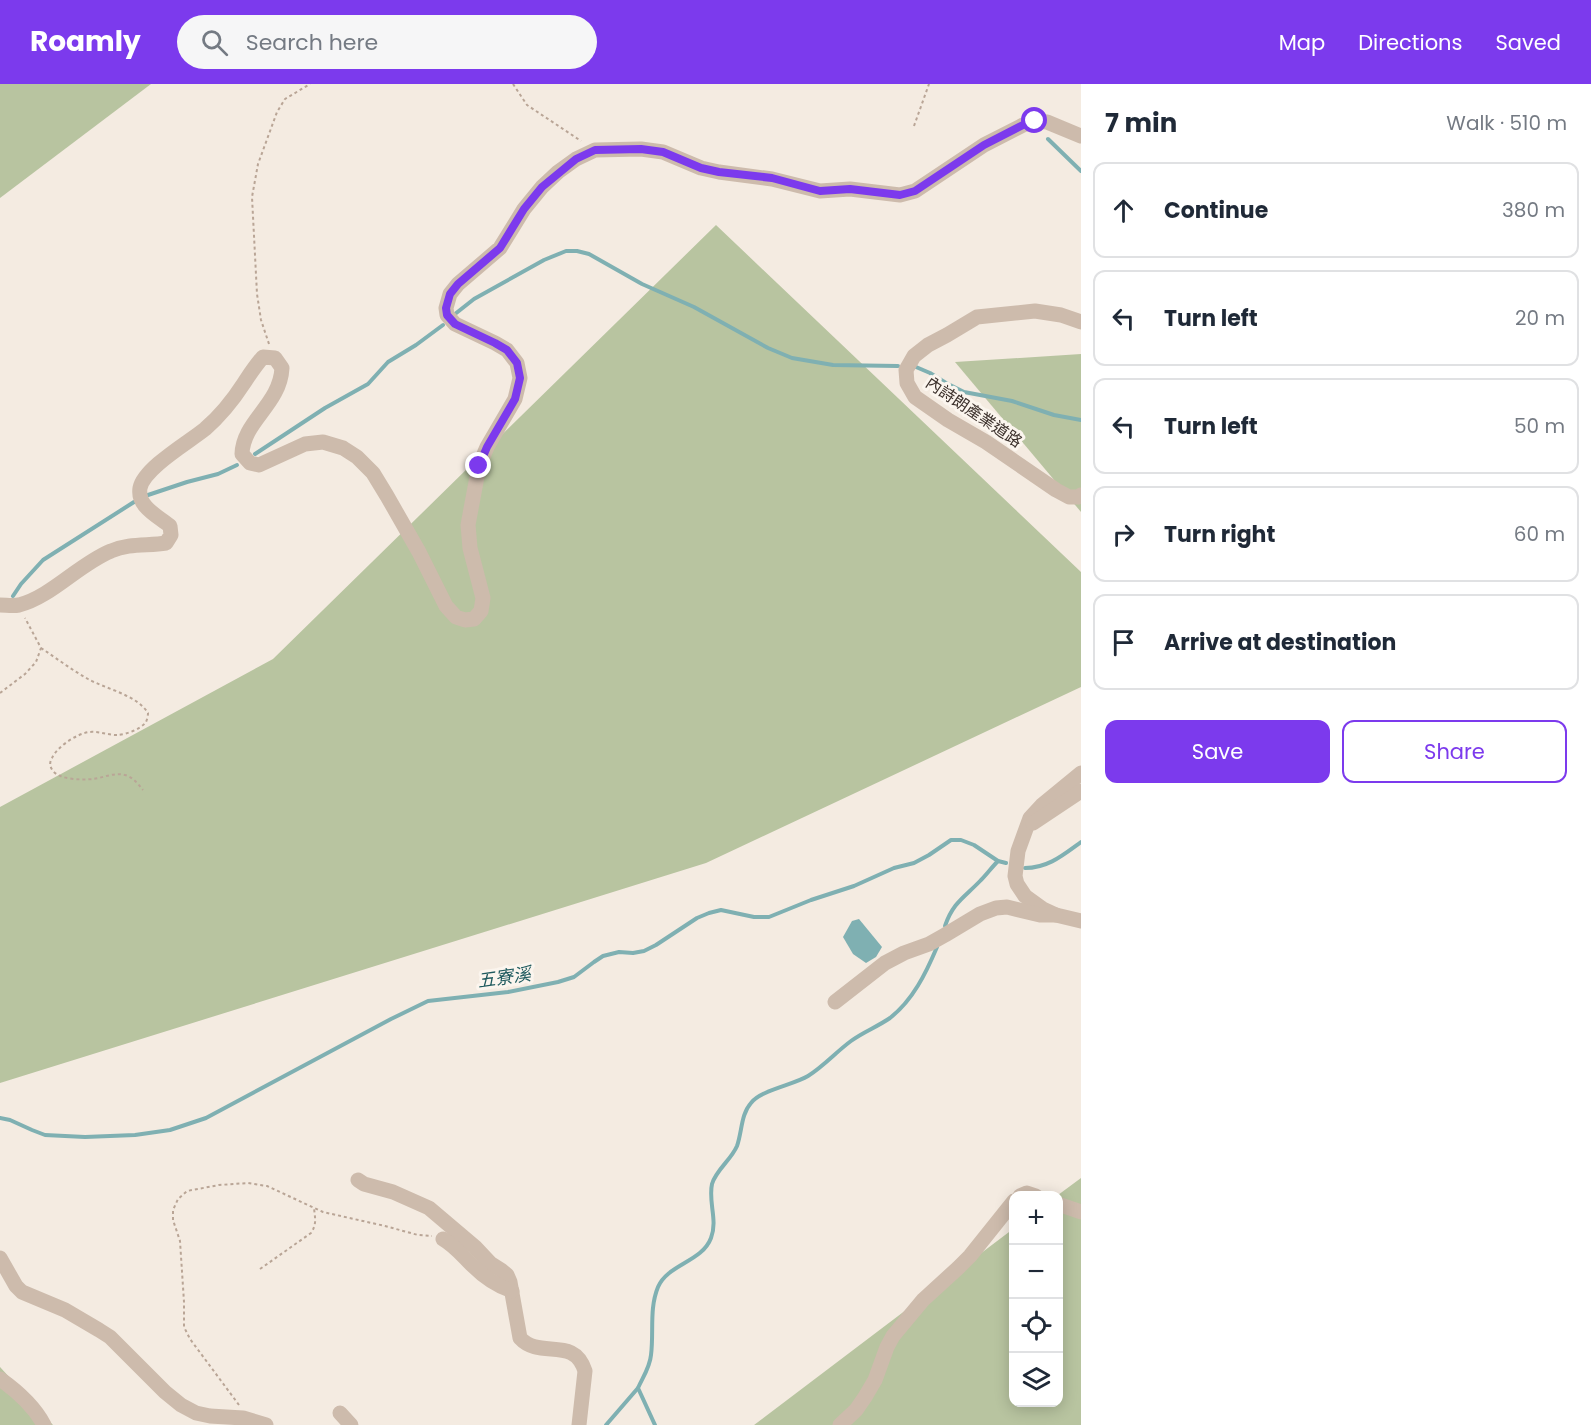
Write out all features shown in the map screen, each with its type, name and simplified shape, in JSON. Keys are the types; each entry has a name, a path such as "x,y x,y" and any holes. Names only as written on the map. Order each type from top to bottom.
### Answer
{"lane":[{"path":"0,605 17,606 40,597 86,563 112,550 128,546 166,543 171,535 170,526 141,501 140,487 146,477 161,462 206,429 230,404 263,357 275,358 282,368 282,381 243,443 242,454 250,463 259,465 305,444 323,442 343,448 357,457 373,473 387,496 446,606 456,617 465,621 474,619 482,611 483,598 470,548 468,525 479,466 487,447 515,399 520,378 517,363 507,350 455,324 447,315 446,308 450,294 458,284 500,248 524,209 542,187 576,159 595,150 641,149 663,152 701,168 772,178 820,191 850,189 900,195 915,191 984,145 1035,121 1047,122 1081,136"},
{"name":"內詩朗產業道路","path":"1081,322 1061,315 1035,311 977,317 928,345 914,356 906,370 907,383 915,397 948,420 996,448 1056,490 1069,496 1081,495"},
{"path":"1081,773 1042,805 1030,818 1025,827 1016,861 1015,876 1025,896 1043,909 1056,915 1081,921"},
{"path":"1025,827 1081,791"},
{"path":"835,1002 885,963 937,940 981,914 996,908 1007,907 1040,915 1056,915"},
{"path":"358,1180 429,1208 475,1247 490,1263 507,1275 520,1338 524,1343 537,1348 571,1352 582,1362 585,1371 579,1425"},
{"path":"1063,1205 1081,1212"},
{"path":"840,1425 856,1410 865,1397 893,1336 923,1300 970,1256 1009,1207"},
{"path":"443,1239 500,1287 512,1291"},
{"path":"0,1258 22,1292 65,1310 110,1337 181,1405 196,1413 266,1425"},
{"path":"0,1378 16,1391 44,1425"},
{"path":"340,1413 351,1425"}],"path":[{"path":"275,358 266,338 256,294 252,197 258,164 277,112 285,99 310,84"},
{"path":"513,84 527,105 595,150"},
{"path":"914,126 929,84"},
{"path":"17,606 41,648 87,678 144,706 148,713 147,721 140,728 127,733 117,735 87,732 72,740 55,753 50,761 50,768 55,774 69,778 91,779 125,775 133,779 143,790"},
{"path":"0,693 25,674 36,662 41,648"},
{"path":"243,1421 184,1327 180,1241 173,1210 178,1199 187,1191 219,1185 267,1186 323,1212 443,1239"},
{"path":"260,1269 311,1233 316,1221 314,1208"}],"green space":[{"path":"0,84 151,84 0,198"},
{"path":"716,225 1081,572 1081,687 706,863 0,1083 0,807 273,659"},
{"path":"1081,354 1081,512 955,362"},
{"path":"1081,1178 1081,1425 754,1425 1009,1232 1009,1407 1063,1407 1063,1191"},
{"path":"0,1367 53,1425 0,1425"}],"water":[{"path":"859,919 882,947 876,957 866,963 853,954 843,937 852,921"}],"waterway":[{"path":"1048,139 1081,171"},
{"path":"455,314 474,299 544,260 566,251 577,251 589,254 642,284 694,307 768,348 792,358 833,365 898,366"},
{"path":"255,454 325,408 368,384 388,362 443,325"},
{"path":"916,367 964,392 1012,401 1054,415 1081,420"},
{"path":"148,495 218,474 237,465"},
{"path":"13,596 43,560 134,502"},
{"name":"五寮溪","path":"0,1118 45,1135 85,1137 135,1135 170,1130 206,1118 428,1001 508,992 558,982 574,977 603,956 619,952 644,951 709,913 721,910 754,917 769,917 854,886 894,868 914,863 951,840 961,840 974,845 998,861 1006,863"},
{"name":"五寮溪","path":"1025,868 1048,863 1081,842"},
{"path":"945,926 960,900 998,861"},
{"path":"655,1425 638,1388 650,1359 655,1295 663,1279 700,1253 711,1238 714,1224 712,1184 737,1146 743,1118 748,1107 756,1098 769,1091 808,1076 851,1041 890,1018 912,994 937,947"},
{"path":"606,1425 638,1388"}],"route":[{"path":"479,466 487,447 515,399 520,378 517,363 507,350 455,324 447,315 446,308 450,294 458,284 500,248 524,209 542,187 576,159 595,150 641,149 663,152 701,168 772,178 808,189 820,191 850,189 900,195 915,191 984,145 1035,121"}]}
